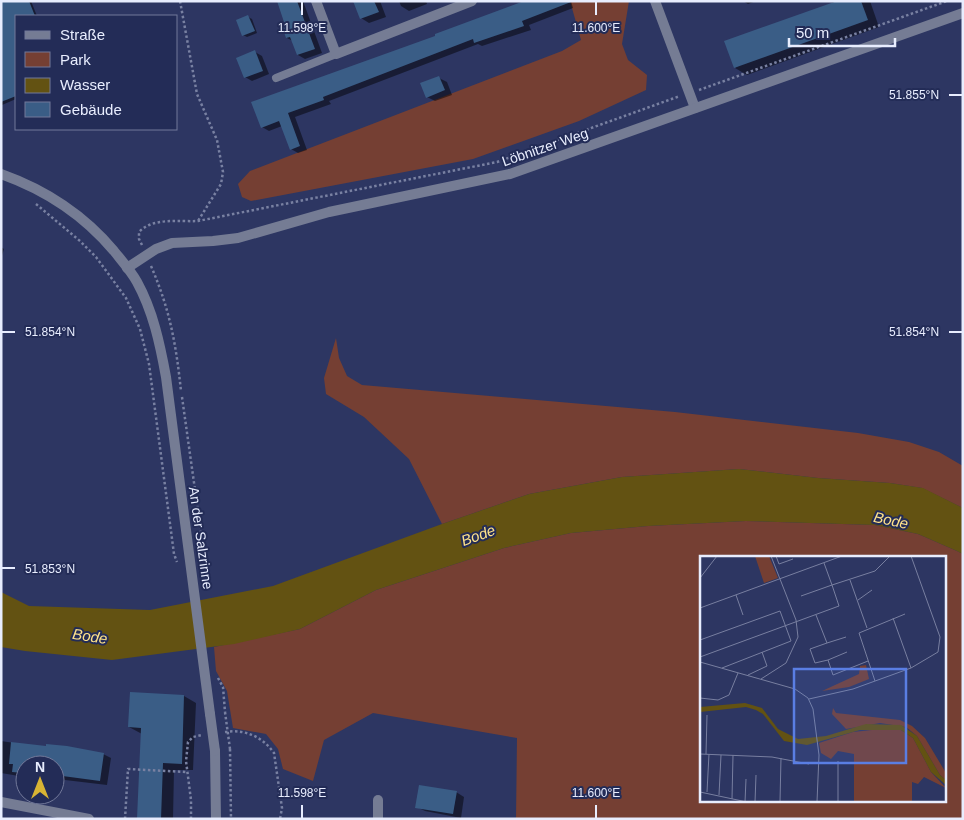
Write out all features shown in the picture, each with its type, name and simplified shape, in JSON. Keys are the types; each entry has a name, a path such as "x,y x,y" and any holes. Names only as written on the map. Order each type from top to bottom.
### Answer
{"street":[{"path":"316,1 336,54 472,1"},
{"path":"655,1 695,108"},
{"name":"Löbnitzer Weg","path":"127,268 146,256 172,244 238,238 328,212 510,174 963,13"},
{"name":"An der Salzrinne","path":"1,174 38,189 64,205 93,228 127,268 142,292 158,339 166,377 192,573 211,674 210,714 215,751 216,819"},
{"path":"378,800 378,819"},
{"path":"1,802 56,816 89,819"}],"lane":[{"path":"276,78 336,54"}],"path":[{"path":"180,1 197,94 218,140 223,172 221,184 198,221"},
{"path":"159,285 139,239 139,232 143,227 161,222 198,221 497,162 947,1"},
{"path":"32,201 80,241 96,257 126,298 140,329 149,364 174,554 179,568"},
{"path":"188,436 203,547 202,567"},
{"path":"211,674 223,687 230,748 230,819"},
{"path":"224,732 240,731 249,733 269,746 274,753 282,808 280,819"},
{"path":"192,819 187,772 188,742 193,737 207,734"},
{"path":"125,819 128,769 187,772"}],"green space":[{"path":"570,1 629,1 622,44 628,60 647,75 646,90 579,121 473,159 251,201 242,197 238,184 250,171 562,51 581,40"},
{"path":"336,338 339,358 347,376 362,385 675,412 858,433 909,442 939,452 963,466 963,508 922,488 890,483 818,478 739,469 622,477 529,494 442,524 409,459 364,417 326,394 324,378"},
{"path":"746,521 875,525 918,534 963,554 963,819 516,819 517,738 373,713 324,740 313,781 283,769 278,749 266,734 233,728 227,691 216,671 214,647 300,629 376,590 504,548 571,533 648,526"}],"water":[{"name":"Bode","path":"739,469 818,478 890,483 923,488 963,508 963,554 918,534 875,525 746,521 648,526 571,533 504,548 376,590 300,629 234,644 112,660 1,647 1,592 29,606 150,610 273,586 529,494 622,477"}],"building":[{"path":"1,1 29,1 35,15 15,15 15,96 1,102"},
{"path":"277,1 297,1 315,49 297,55 290,37 286,38 282,26 285,25"},
{"path":"353,1 374,1 379,12 360,19"},
{"path":"524,1 571,2 522,21 524,26 474,43 473,39 323,97 324,100 288,113 300,146 290,150 279,121 261,128 251,102 435,36 435,34"},
{"path":"837,1 861,1 868,20 734,68 724,41"},
{"path":"248,15 255,31 242,36 236,20"},
{"path":"255,50 263,71 244,78 236,58"},
{"path":"439,76 445,90 426,98 420,83"},
{"path":"130,692 184,695 182,764 163,763 161,819 137,819 141,728 128,727"},
{"path":"11,742 67,746 104,753 100,781 65,776 65,755 15,755 15,772 12,772 13,764 9,764"},
{"path":"419,785 457,791 453,814 415,808"}]}
